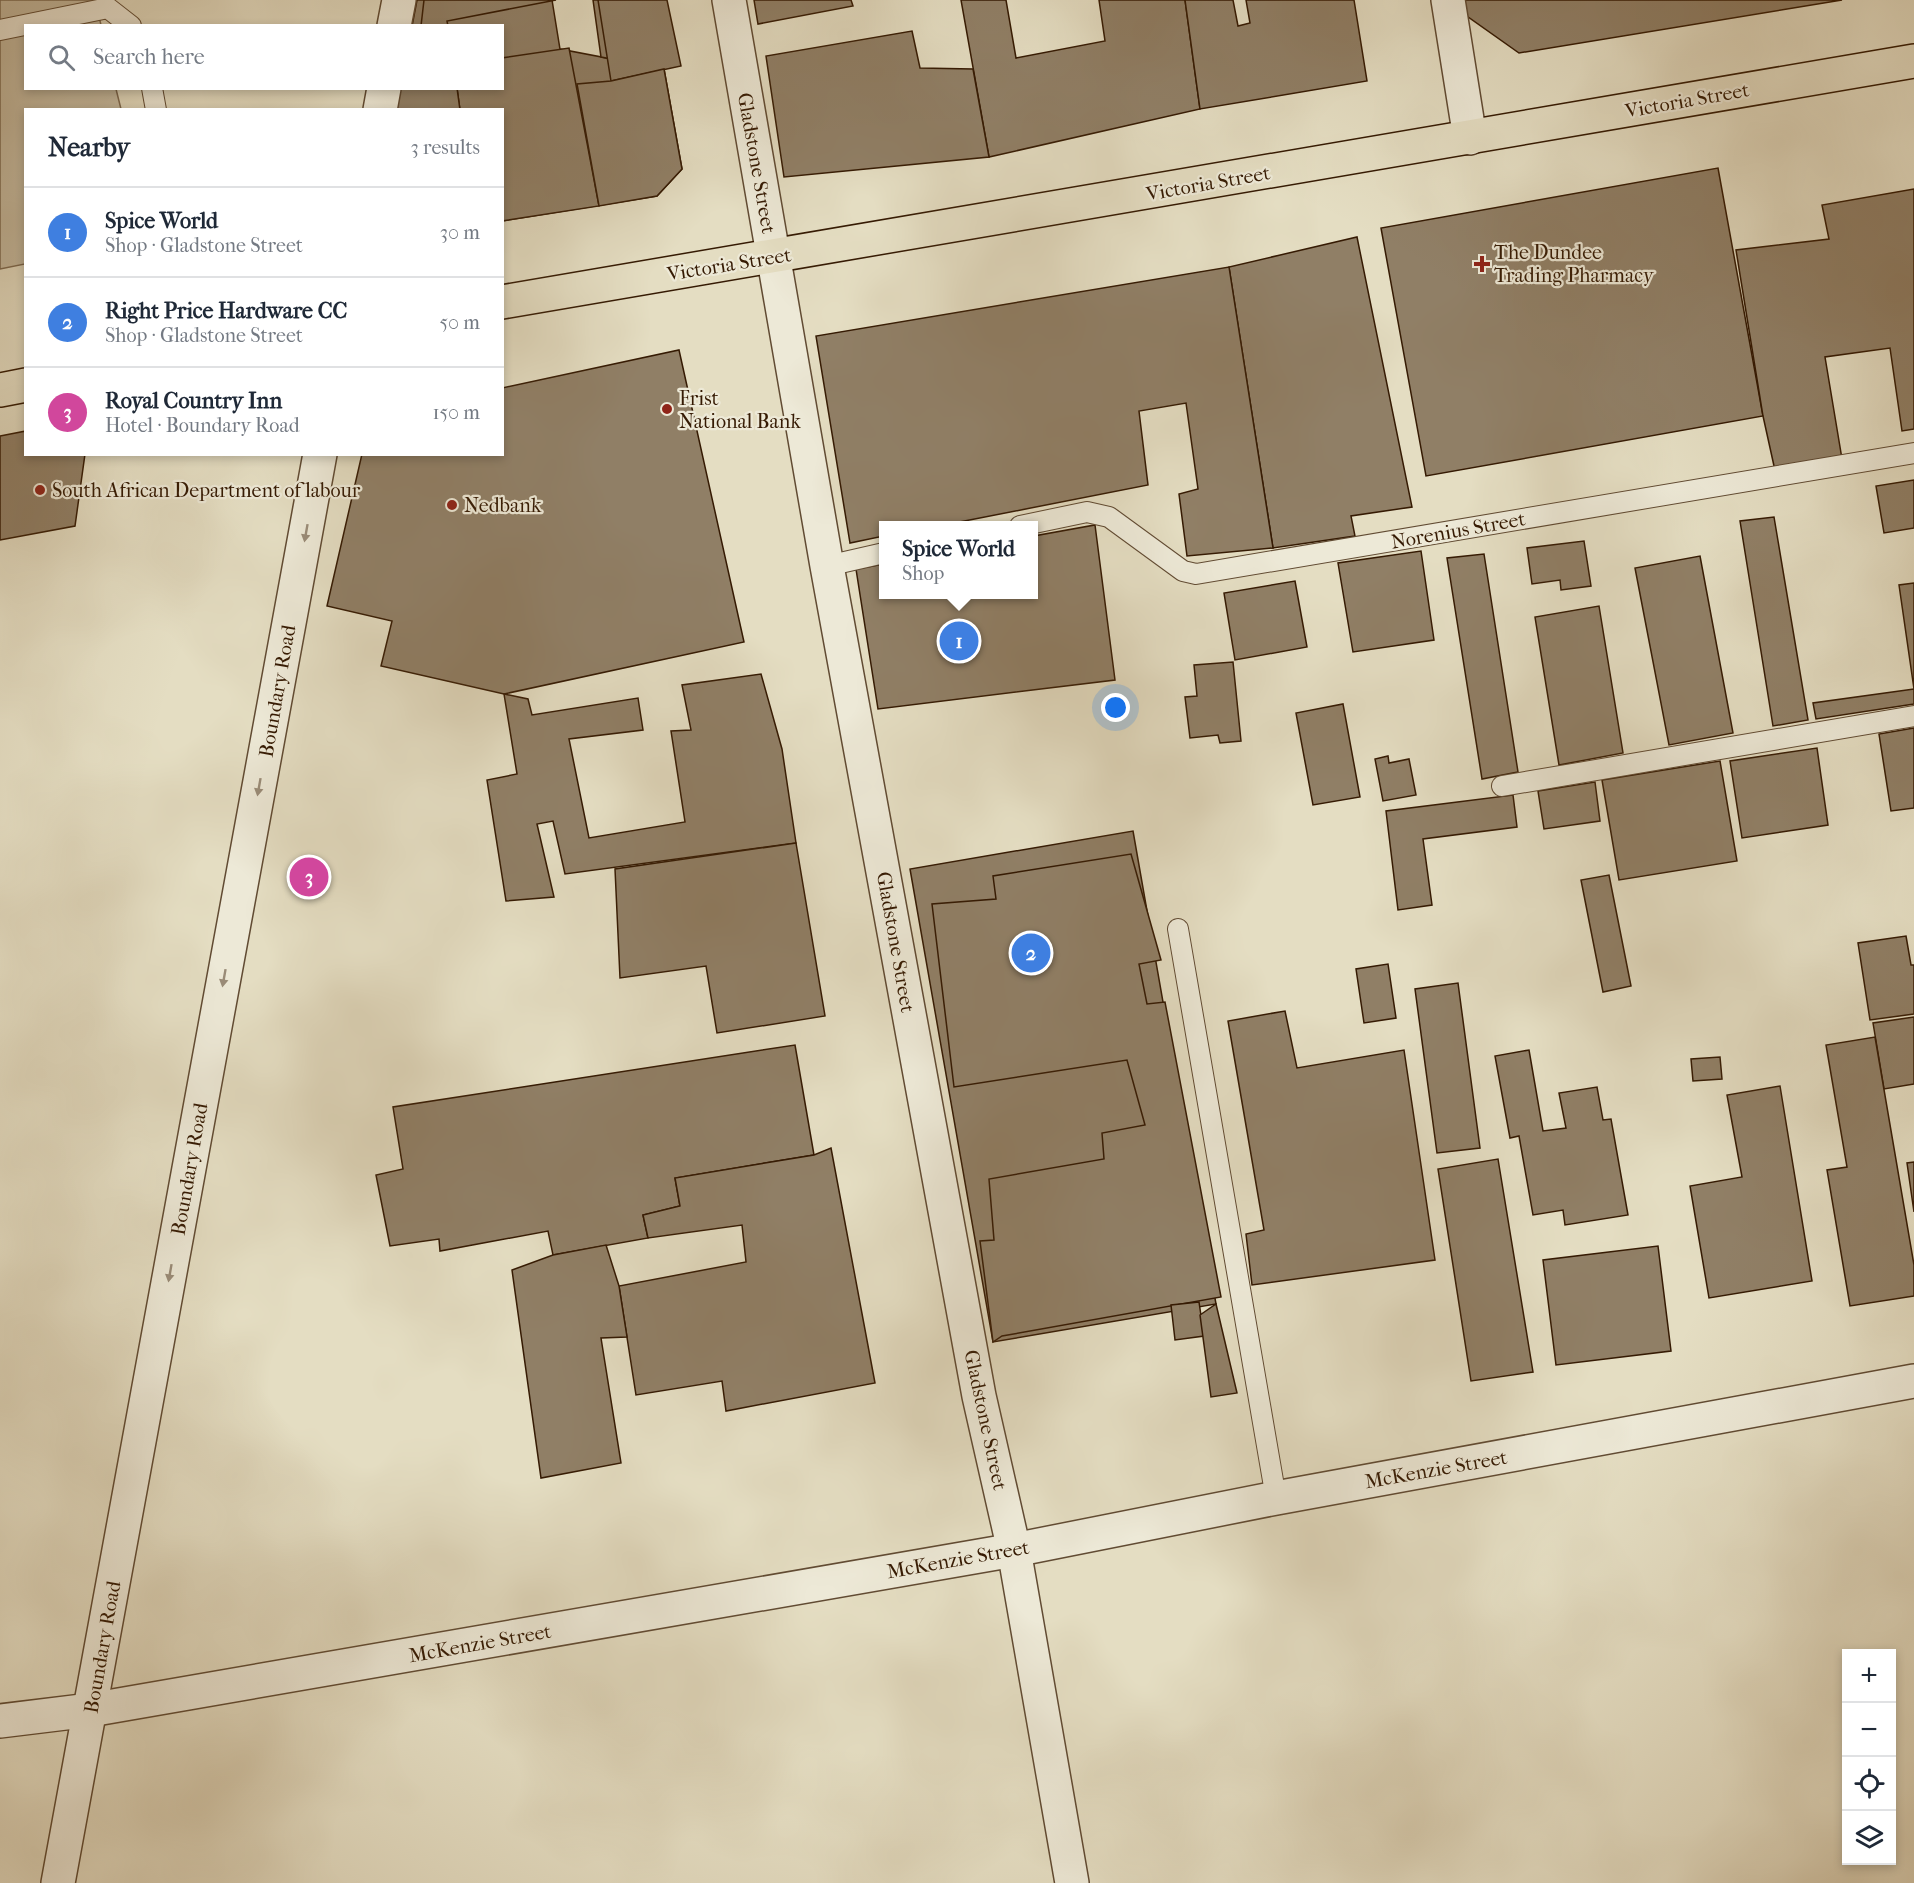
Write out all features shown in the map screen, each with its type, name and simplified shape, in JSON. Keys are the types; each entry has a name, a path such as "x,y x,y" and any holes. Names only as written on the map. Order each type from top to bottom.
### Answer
{"main road":[{"name":"Victoria Street","path":"504,302 1914,61"},
{"path":"0,390 24,385"}],"street":[{"path":"394,24 399,0"},
{"name":"Gladstone Street","path":"729,0 827,566 979,1395 1014,1550 1072,1883"},
{"path":"1448,0 1470,138"},
{"path":"380,108 384,90"},
{"name":"Boundary Road","path":"58,1883 320,456"},
{"name":"McKenzie Street","path":"0,1721 90,1710 1014,1550 1276,1498 1914,1381"}],"lane":[{"path":"29,24 108,8 128,24"},
{"path":"0,30 24,25"},
{"path":"152,90 156,108"},
{"name":"Norenius Street","path":"1038,522 1087,512 1109,517 1183,571 1196,574 1914,453"},
{"path":"827,566 879,555"},
{"path":"1502,786 1914,716"},
{"path":"1178,929 1276,1498"}],"shaded area":[{"path":"0,0 95,0 101,24 24,24 24,90 116,90 121,108 24,108 24,264 0,269"}],"building":[{"path":"417,0 552,0 560,49 664,69 682,169 657,196 504,221 504,108 394,108 398,90 504,90 504,24 412,24"},
{"path":"424,0 556,0 447,21 448,24 421,24"},
{"path":"593,0 655,0 664,69 601,57"},
{"path":"598,0 667,0 681,66 611,81"},
{"path":"754,0 851,0 853,6 758,24"},
{"path":"961,0 1006,0 1016,58 1105,41 1099,0 1185,0 1200,109 989,157"},
{"path":"1185,0 1233,0 1238,26 1250,23 1246,0 1354,0 1367,81 1200,109"},
{"path":"1462,0 1842,0 1519,53 1464,14"},
{"path":"912,31 920,68 973,69 989,157 784,177 766,56"},
{"path":"569,48 599,206 504,221 504,108 460,108 457,90 504,90 504,58"},
{"path":"664,69 682,169 657,196 599,206 577,84 611,81"},
{"path":"395,90 457,90 460,108 391,108"},
{"path":"1718,168 1763,416 1426,476 1381,228"},
{"path":"1914,189 1914,429 1902,431 1890,348 1825,357 1842,459 1776,475 1763,416 1736,250 1829,239 1822,205"},
{"path":"1357,237 1412,507 1351,516 1355,536 1273,548 1229,267"},
{"path":"1229,267 1273,548 1187,556 1179,494 1198,489 1186,403 1139,411 1148,485 964,521 879,521 879,537 850,543 816,336"},
{"path":"679,350 744,642 504,694 381,666 392,621 327,606 362,456 504,456 504,388"},
{"name":"South African Department of labour","path":"24,431 24,456 85,456 75,526 0,540 0,436"},
{"path":"1914,480 1914,528 1884,533 1876,486"},
{"path":"1774,517 1808,720 1773,726 1740,521"},
{"path":"1095,525 1115,680 878,709 856,569 879,565 879,599 1038,599 1038,535"},
{"path":"1584,541 1591,586 1561,590 1560,580 1532,584 1527,548"},
{"path":"1421,551 1434,640 1353,652 1338,563"},
{"path":"1484,554 1518,772 1482,779 1447,558"},
{"path":"1700,556 1733,733 1669,745 1635,568"},
{"path":"1295,581 1307,647 1235,660 1224,593"},
{"path":"1914,583 1914,689 1899,585"},
{"path":"1599,606 1623,753 1559,765 1535,617"},
{"path":"1233,662 1241,741 1220,743 1218,735 1190,738 1185,697 1197,696 1194,665"},
{"path":"761,674 782,749 796,843 565,874 553,821 537,824 554,897 506,901 487,780 517,774 504,694 528,699 532,715 638,698 643,730 569,739 589,838 685,822 671,731 691,730 682,685"},
{"path":"1914,689 1914,704 1816,719 1813,703"},
{"path":"1343,704 1360,797 1313,805 1296,713"},
{"path":"1914,728 1914,808 1891,811 1879,734"},
{"path":"1817,748 1828,825 1742,838 1730,761"},
{"path":"1388,756 1389,763 1409,759 1416,795 1383,801 1375,759"},
{"path":"1720,761 1737,861 1619,880 1602,780"},
{"path":"1595,782 1600,821 1544,829 1538,791"},
{"path":"1513,795 1517,827 1423,839 1432,905 1398,910 1386,811"},
{"path":"1133,831 1216,1304 993,1342 910,869"},
{"path":"796,843 825,1016 717,1033 706,966 620,978 615,869"},
{"path":"1131,854 1161,960 1139,964 1147,1004 1165,1002 1221,1297 1002,1336 993,1342 980,1241 994,1240 989,1179 1104,1159 1102,1133 1145,1125 1127,1060 954,1087 932,904 996,899 993,876"},
{"path":"1609,875 1631,986 1603,992 1581,880"},
{"path":"1906,936 1911,965 1914,965 1914,1014 1870,1020 1858,943"},
{"path":"1388,964 1396,1018 1364,1023 1356,969"},
{"path":"1458,983 1480,1148 1437,1153 1415,989"},
{"path":"1285,1011 1297,1068 1404,1050 1435,1260 1252,1285 1246,1234 1264,1230 1228,1021"},
{"path":"1914,1017 1914,1084 1884,1089 1873,1023"},
{"path":"1875,1037 1914,1265 1914,1296 1850,1306 1827,1170 1847,1167 1826,1045"},
{"path":"795,1045 814,1155 675,1178 680,1206 643,1215 648,1238 553,1255 548,1231 440,1251 439,1239 390,1246 376,1175 403,1169 393,1107"},
{"path":"1529,1050 1543,1131 1566,1128 1559,1093 1597,1087 1603,1120 1611,1119 1628,1215 1565,1225 1563,1210 1533,1215 1519,1136 1510,1138 1495,1056"},
{"path":"1720,1057 1722,1079 1693,1081 1691,1059"},
{"path":"1780,1086 1812,1281 1709,1298 1690,1186 1742,1177 1727,1095"},
{"path":"831,1148 875,1383 726,1411 722,1381 636,1395 619,1286 746,1262 742,1225 648,1238 643,1215 680,1206 675,1178 814,1155"},
{"path":"1498,1159 1533,1372 1471,1381 1438,1169"},
{"path":"1914,1162 1914,1212 1907,1163"},
{"path":"606,1245 619,1286 627,1337 601,1338 621,1463 541,1478 512,1270 553,1255"},
{"path":"1658,1246 1671,1351 1556,1365 1543,1260"},
{"path":"1199,1302 1204,1336 1175,1340 1171,1305"},
{"path":"1216,1304 1237,1393 1211,1397 1200,1315"}],"place":[{"name":"The Dundee Trading Pharmacy","path":"1482,264"},
{"name":"Frist National Bank","path":"667,409"},
{"name":"South African Department of labour","path":"40,490"},
{"name":"Nedbank","path":"452,505"},
{"name":"Spice World","path":"959,641"},
{"name":"Royal Country Inn","path":"309,877"},
{"name":"Right Price Hardware CC","path":"1031,953"}]}
